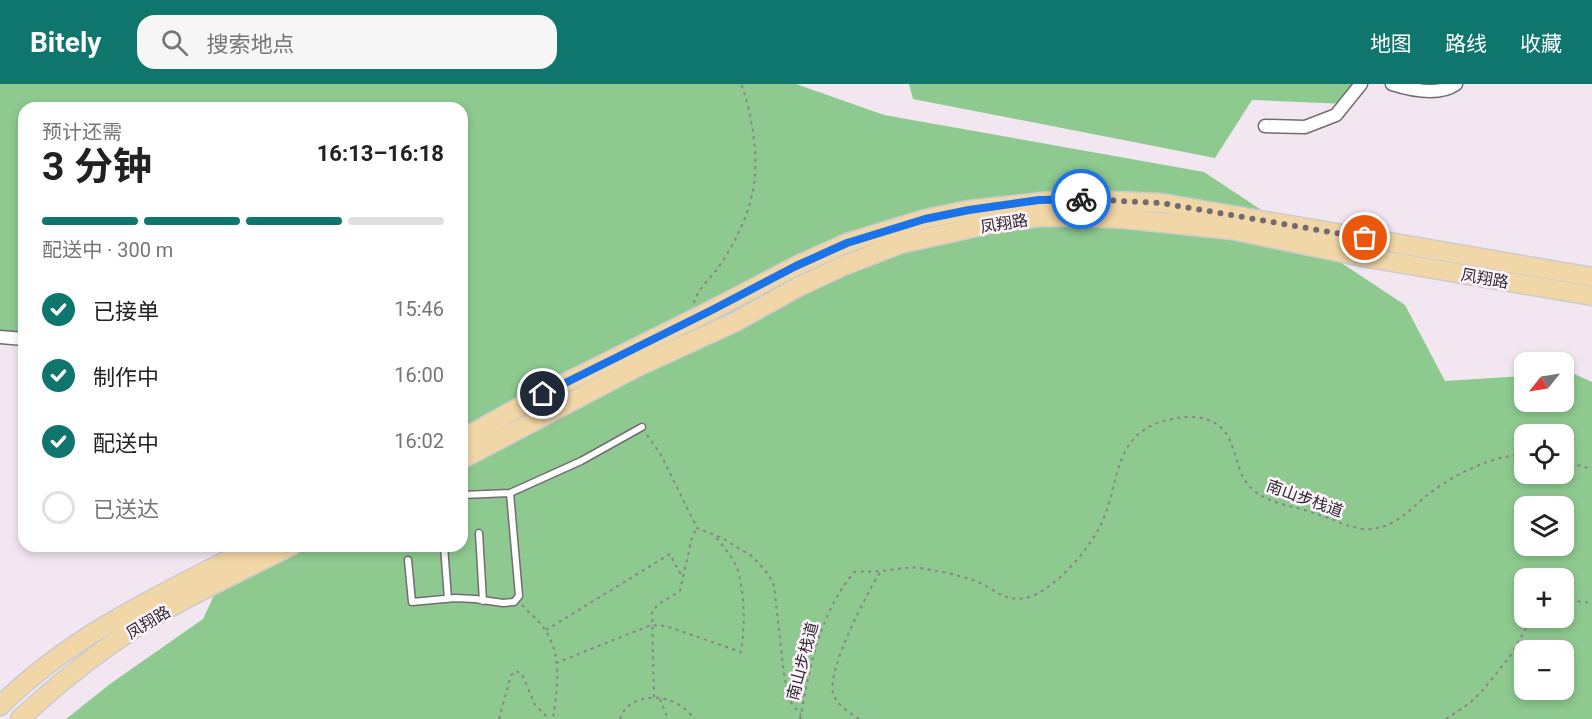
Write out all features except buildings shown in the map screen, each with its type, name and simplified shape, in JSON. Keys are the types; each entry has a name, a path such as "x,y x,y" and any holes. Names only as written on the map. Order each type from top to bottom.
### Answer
{"main road":[{"name":"凤翔路","path":"468,436 543,394 796,266 847,243 925,219 969,210 1069,199 1127,200 1171,204 1592,277"},
{"name":"凤翔路","path":"468,456 629,372 735,322 798,287 843,266 900,244 994,223 1039,217 1083,217 1232,230 1363,257 1592,296"},
{"name":"凤翔路","path":"0,706 13,693 79,642 156,597 243,552"},
{"name":"凤翔路","path":"20,719 56,685 141,625 280,552"}],"street":[{"path":"1265,126 1305,127 1336,115 1361,84"},
{"path":"1392,84 1413,91 1449,89 1456,84"},
{"path":"0,337 18,338"}],"lane":[{"path":"468,495 510,493 581,461 642,427"},
{"path":"408,560 412,602 475,599 503,603 514,602 519,596 510,493"},
{"path":"479,533 483,601"},
{"path":"444,552 448,599"}],"path":[{"path":"691,320 694,299 720,267 735,239 747,211 755,176 752,129 741,84"},
{"name":"南山步栈道","path":"800,717 812,657 828,611 841,588 854,572 881,571 906,566 930,569 978,582 1010,598 1029,597 1041,592 1060,578 1081,555 1103,521 1119,462 1130,443 1143,430 1171,419 1195,416 1210,420 1221,428 1230,439 1239,469 1250,486 1260,495 1344,525 1365,529 1389,525 1407,514 1443,484 1467,470 1493,460 1514,457"},
{"path":"642,427 661,455 697,528 738,546 753,557 769,575 774,586 789,700 800,717"},
{"path":"1574,464 1592,469"},
{"path":"654,697 652,611 660,603 680,591 692,537 697,528"},
{"path":"556,663 651,625 666,626 741,652 745,623 738,570 714,535"},
{"path":"546,630 670,554 680,573 685,570"},
{"path":"859,719 841,706 833,695 832,686 843,646 881,571"},
{"path":"517,598 546,630 556,663 557,680 551,719"},
{"path":"1574,601 1592,603"},
{"path":"1446,719 1470,703 1484,690 1511,655 1526,628"},
{"path":"499,719 511,675 516,671 522,674 535,705 551,719"},
{"path":"620,719 622,712 631,703 654,697 682,706 695,719"},
{"path":"660,698 668,719"}],"green space":[{"path":"0,84 796,84 884,115 1204,172 1405,305 1445,381 1514,377 1514,412 1574,412 1574,374 1592,382 1592,719 66,719 110,684 203,619 234,552 468,552 468,102 18,102 18,340 0,336"},
{"path":"909,84 1356,84 1346,104 1252,100 1215,158 913,99"}],"way so far":[{"path":"1081,199 1161,203 1365,238"}],"route":[{"path":"543,394 796,266 847,243 925,219 969,210 1039,200 1081,199"}]}
